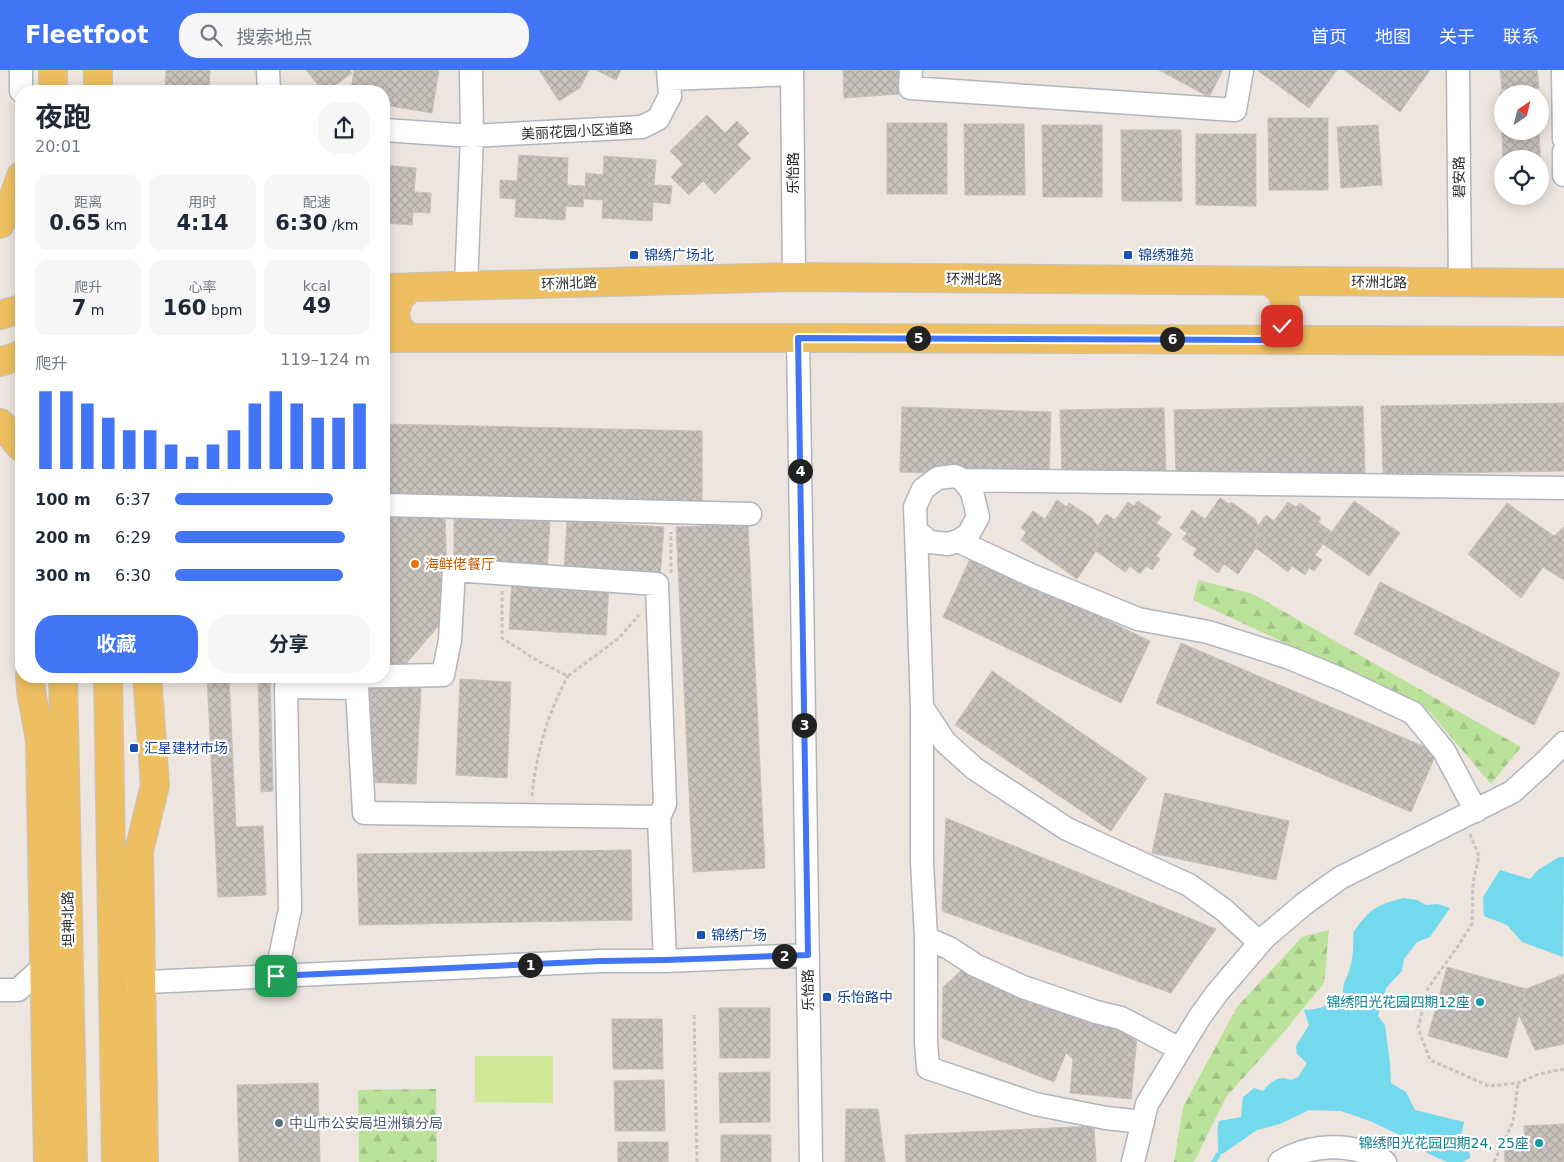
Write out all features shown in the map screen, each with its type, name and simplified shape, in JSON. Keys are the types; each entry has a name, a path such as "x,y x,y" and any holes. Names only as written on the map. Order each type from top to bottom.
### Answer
{"main road":[{"path":"98,70 98,85"},
{"path":"0,224 15,193"},
{"name":"环洲北路","path":"397,288 794,277 1564,283"},
{"path":"1271,281 1282,293 1286,311 1276,340"},
{"path":"397,288 399,299 395,312 396,338 1564,340"},
{"path":"0,315 15,311"},
{"path":"0,362 15,358"},
{"path":"0,423 15,440"},
{"path":"30,683 40,740 48,1162"},
{"name":"坦神北路","path":"63,683 73,1162"},
{"path":"108,683 116,1162"},
{"path":"144,1162 139,851 155,785 148,683"}],"street":[{"path":"21,70 21,85"},
{"path":"268,70 269,85"},
{"path":"466,286 472,136 471,70"},
{"path":"911,70 910,88 1235,110 1242,70"},
{"name":"碧安路","path":"1458,70 1460,283"},
{"path":"1563,70 1564,139"},
{"path":"668,74 792,72"},
{"name":"乐怡路","path":"792,72 794,277"},
{"name":"美丽花园小区道路","path":"390,130 472,136 642,127 658,119 670,96 668,74"},
{"path":"1564,152 1564,175"},
{"name":"乐怡路","path":"798,338 811,1162"},
{"path":"1143,1122 1106,1118 1035,1104 928,1068 926,1042 926,938 922,862 922,707 915,507 922,489 938,478 955,476 963,480 1564,488"},
{"path":"916,531 930,542 948,544 968,535 978,518 972,492 963,480"},
{"path":"390,505 750,514"},
{"path":"958,541 1033,576 1138,619 1208,632 1287,657 1341,678 1413,713 1444,751 1468,814"},
{"path":"390,676 443,675 450,640 454,570 656,584 665,804 659,817 665,960"},
{"path":"276,976 289,913 285,900 283,683"},
{"path":"316,683 357,688 364,813 659,817"},
{"path":"922,707 945,742 975,769 1067,829 1189,885 1224,910 1260,943"},
{"path":"1133,1162 1147,1104 1217,992 1260,943 1304,904 1340,878 1512,792 1564,743"},
{"path":"68,928 45,965 9,990 46,1022 71,1052"},
{"path":"926,938 949,948 975,965 1023,987 1096,1012 1121,1018 1180,1049"},
{"path":"114,984 601,961 808,955"},
{"path":"1280,1162 1299,1152 1331,1146 1363,1152 1385,1162"}],"path":[{"path":"531,815 534,780 541,748 556,698 568,676 619,638 671,575 672,512"},
{"path":"502,586 502,638 538,661 568,676"},
{"path":"1468,814 1479,856 1473,882 1472,924 1428,988 1418,1028 1430,1060 1489,1086 1518,1083 1539,1074 1564,1069"},
{"path":"694,1015 697,1162"},
{"path":"1494,1162 1513,1122 1518,1083"}],"green space":[{"path":"1198,580 1253,594 1521,747 1491,784 1428,710 1193,600"},
{"path":"1329,930 1324,983 1279,1038 1226,1097 1194,1162 1174,1162 1183,1107 1237,1007 1302,937"},
{"path":"475,1056 553,1056 553,1103 475,1102"},
{"path":"436,1089 437,1162 359,1162 358,1090"}],"water":[{"path":"1559,857 1564,857 1563,957 1522,942 1507,925 1484,916 1483,897 1500,870 1530,879 1538,870"},
{"path":"1404,898 1417,900 1426,905 1438,904 1450,908 1430,937 1417,942 1404,959 1402,971 1386,988 1378,1016 1385,1025 1391,1083 1406,1092 1415,1110 1464,1122 1460,1142 1469,1148 1470,1158 1463,1162 1447,1162 1429,1154 1408,1139 1370,1121 1341,1111 1309,1110 1280,1124 1257,1130 1224,1153 1218,1155 1219,1121 1241,1117 1243,1097 1254,1088 1263,1091 1278,1079 1291,1080 1298,1077 1307,1063 1297,1054 1296,1046 1309,1025 1304,1010 1325,1006 1343,993 1352,959 1353,933 1364,918 1374,909 1386,903"}],"building":[{"path":"166,70 210,70 209,85 165,85"},
{"path":"306,70 350,70 352,73 335,85 318,85"},
{"path":"354,70 439,70 432,113 390,106 390,85 352,85"},
{"path":"539,70 589,70 580,88 559,101"},
{"path":"596,70 621,70 616,80"},
{"path":"843,70 898,70 899,94 844,98"},
{"path":"1159,70 1223,70 1209,97"},
{"path":"1257,70 1337,70 1309,108"},
{"path":"1344,70 1430,70 1400,112"},
{"path":"1500,70 1537,70 1539,85 1502,85"},
{"path":"707,115 725,133 737,121 749,133 737,145 751,158 715,194 703,181 689,195 671,177 683,164 670,151"},
{"path":"1268,118 1328,118 1328,190 1269,190"},
{"path":"887,123 947,123 947,194 887,194"},
{"path":"964,124 1024,124 1025,195 965,195"},
{"path":"1042,125 1102,125 1102,197 1043,197"},
{"path":"1378,125 1382,185 1341,188 1337,127"},
{"path":"1121,130 1181,130 1182,201 1122,201"},
{"path":"1196,134 1256,134 1256,206 1196,205"},
{"path":"1502,140 1539,140 1540,150 1503,150"},
{"path":"519,155 568,158 567,185 584,186 583,207 566,206 565,220 515,217 516,199 500,198 500,180 517,181"},
{"path":"604,156 656,160 654,185 672,186 670,204 653,202 652,221 602,218 603,200 584,199 586,173 603,175"},
{"path":"390,166 416,168 414,192 431,193 430,213 413,212 412,225 390,223"},
{"path":"1564,403 1564,471 1383,474 1381,406"},
{"path":"1363,406 1365,474 1176,477 1174,410"},
{"path":"902,407 1051,412 1049,477 900,472"},
{"path":"1164,408 1166,474 1062,476 1060,410"},
{"path":"390,424 702,431 702,504 390,496"},
{"path":"1220,498 1229,504 1231,502 1255,519 1258,526 1256,548 1238,574 1224,564 1218,573 1193,555 1197,549 1182,539 1187,533 1180,528 1192,510 1205,519"},
{"path":"1057,500 1067,507 1069,503 1092,518 1098,526 1096,551 1077,579 1021,540 1026,532 1021,528 1033,511 1045,519"},
{"path":"1138,501 1161,517 1156,523 1172,534 1156,556 1160,559 1152,570 1146,566 1140,574 1130,566 1125,572 1096,551 1098,526 1106,514 1115,520 1128,502 1134,506"},
{"path":"1354,501 1400,533 1369,576 1323,544"},
{"path":"1288,502 1296,507 1300,503 1321,518 1318,522 1332,532 1315,555 1322,560 1314,571 1309,568 1305,575 1292,566 1288,572 1256,548 1258,526 1266,515 1274,521"},
{"path":"1507,503 1554,536 1564,527 1564,580 1543,567 1521,598 1468,554"},
{"name":"海鲜佬餐厅","path":"445,512 448,615 405,665 390,665 390,513"},
{"path":"454,515 550,522 547,572 454,565"},
{"path":"567,521 664,527 660,578 564,571"},
{"path":"748,524 765,868 693,872 676,527"},
{"path":"972,555 1150,641 1121,703 943,617"},
{"path":"512,579 609,585 606,635 509,629"},
{"path":"1380,582 1560,673 1534,725 1354,634"},
{"path":"1181,643 1437,752 1411,812 1156,703"},
{"path":"992,671 1147,778 1111,831 955,725"},
{"path":"460,679 511,682 507,778 456,775"},
{"path":"207,683 229,683 236,827 263,826 266,895 218,897"},
{"path":"258,683 270,683 273,791 261,792"},
{"path":"370,685 421,688 416,784 366,782"},
{"path":"1165,793 1289,821 1276,880 1152,853"},
{"path":"946,818 1216,929 1171,993 942,911"},
{"path":"631,850 632,920 359,925 357,854"},
{"name":"锦绣阳光花园四期12座","path":"1447,967 1526,989 1507,1058 1428,1036"},
{"path":"963,969 1137,1037 1131,1099 1070,1093 1073,1059 1066,1053 1054,1082 942,1038 943,987"},
{"path":"1564,974 1564,1044 1535,1050 1519,1015 1526,989"},
{"path":"719,1008 770,1008 770,1058 720,1058"},
{"path":"612,1019 662,1019 663,1069 613,1069"},
{"path":"770,1072 770,1122 720,1123 719,1073"},
{"path":"664,1080 665,1131 615,1131 614,1081"},
{"name":"中山市公安局坦洲镇分局","path":"318,1083 320,1162 239,1162 237,1085"},
{"path":"846,1109 878,1109 885,1162 845,1162"},
{"name":"锦绣阳光花园四期24, 25座","path":"1564,1124 1564,1162 1505,1162 1504,1144 1525,1143 1524,1126"},
{"path":"1094,1126 1096,1162 906,1162 905,1135"},
{"path":"721,1135 771,1135 771,1162 721,1162"},
{"path":"618,1142 668,1142 668,1162 618,1162"}],"waterway":[{"path":"1214,1162 1218,1155"}],"place":[{"name":"锦绣广场北","path":"634,255"},
{"name":"锦绣雅苑","path":"1128,255"},
{"name":"海鲜佬餐厅","path":"415,564"},
{"name":"汇星建材市场","path":"134,748"},
{"name":"锦绣广场","path":"701,935"},
{"name":"乐怡路中","path":"827,997"},
{"name":"锦绣阳光花园四期12座","path":"1480,1002"},
{"name":"中山市公安局坦洲镇分局","path":"279,1123"},
{"name":"锦绣阳光花园四期24, 25座","path":"1539,1143"}],"route":[{"path":"276,976 601,961 808,955 798,338 1276,340 1282,326"}]}
